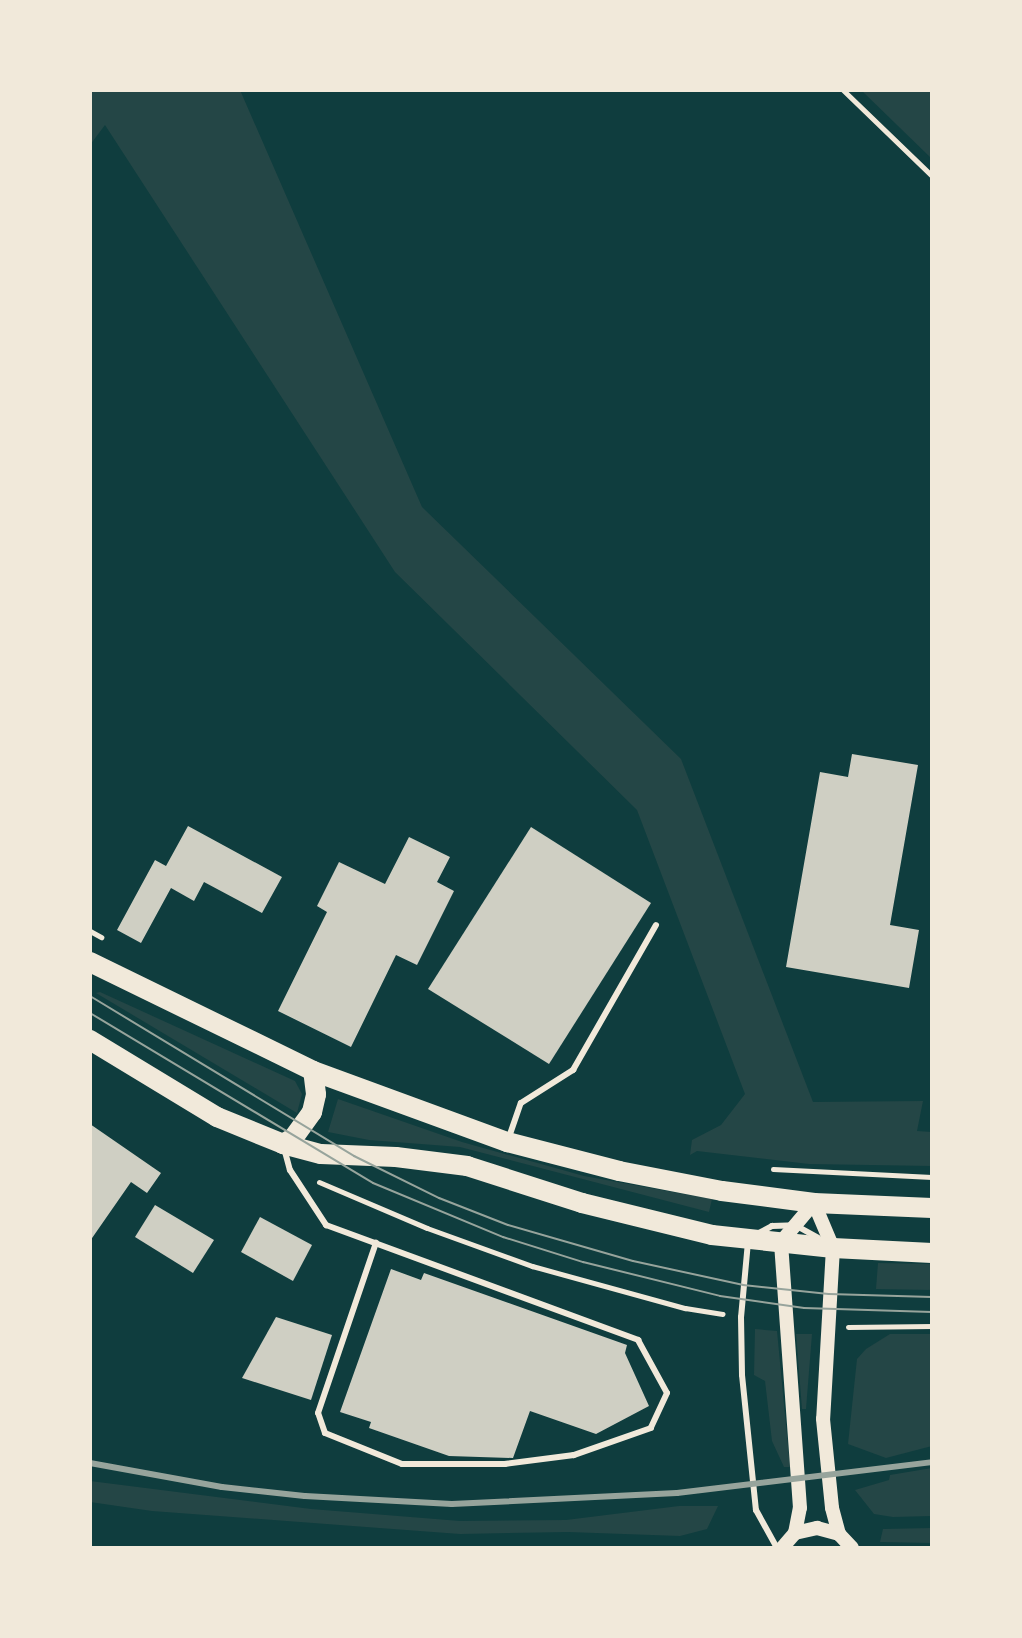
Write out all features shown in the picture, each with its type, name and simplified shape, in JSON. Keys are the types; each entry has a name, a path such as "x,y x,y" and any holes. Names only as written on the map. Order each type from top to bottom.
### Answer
{"main road":[{"path":"90,962 313,1071 507,1142 619,1171 814,1203 932,1208"},
{"path":"90,1040 217,1117 283,1144 321,1154 396,1157 467,1166 582,1203 712,1235 833,1248 932,1253"},
{"path":"283,1144 294,1137 312,1112 316,1094 313,1071"}],"street":[{"path":"795,1533 800,1508 781,1242 814,1203 833,1248 823,1419 824,1459 839,1534 852,1548"},
{"path":"779,1548 795,1533 817,1528 839,1534"}],"lane":[{"path":"507,1142 521,1103 553,1086 573,1070 656,925"},
{"path":"283,1144 290,1170 326,1225 376,1243 638,1340 667,1393 651,1428 574,1455 505,1464 402,1464 325,1433 318,1413 376,1243"},
{"path":"779,1548 756,1510 742,1375 741,1317 749,1239 772,1226 795,1225 833,1248"}],"path":[{"path":"843,90 932,176"},
{"path":"770,1169 932,1177"},
{"path":"290,1170 427,1228 532,1266 685,1308 741,1317"},
{"path":"864,1327 932,1326"}],"shaded area":[{"path":"90,90 240,90 422,507 681,759 813,1102 923,1101 917,1131 932,1132 932,1166 809,1164 697,1151 690,1155 692,1140 721,1125 745,1094 637,810 395,572 105,125 90,145"},
{"path":"861,90 932,90 932,159"},
{"path":"100,992 295,1081 302,1094 297,1113 96,993"},
{"path":"338,1099 462,1142 584,1176 712,1199 709,1212 460,1147 369,1140 328,1132"},
{"path":"878,1263 932,1264 932,1290 876,1289"},
{"path":"755,1329 777,1331 790,1467 784,1467 772,1441 765,1381 754,1375"},
{"path":"796,1334 812,1334 806,1409 802,1409"},
{"path":"890,1334 932,1334 932,1446 886,1458 848,1444 857,1359 866,1349"},
{"path":"932,1468 932,1516 874,1514 855,1490 889,1480 890,1475"},
{"path":"90,1481 311,1509 460,1521 566,1520 679,1506 718,1506 707,1529 680,1536 568,1532 460,1534 152,1511 90,1502"},
{"path":"932,1528 932,1543 880,1542 883,1529"}],"building":[{"path":"852,754 918,765 890,925 919,930 909,988 786,967 820,772 848,777"},
{"path":"188,826 282,877 262,913 204,882 194,901 171,888 141,943 117,930 155,860 166,866"},
{"path":"531,827 651,903 549,1064 428,989"},
{"path":"409,837 450,857 437,882 454,891 417,965 396,955 351,1047 278,1011 327,912 317,906 339,862 385,884"},
{"path":"90,1124 161,1173 147,1193 131,1182 90,1241"},
{"path":"155,1205 214,1240 193,1273 135,1237"},
{"path":"260,1217 312,1245 293,1281 241,1252"},
{"path":"391,1269 421,1280 424,1273 627,1345 625,1353 649,1406 596,1434 530,1411 513,1458 449,1456 369,1428 371,1422 340,1412"},
{"path":"276,1317 332,1335 311,1400 242,1378"}],"tram line":[{"path":"90,996 354,1156 439,1198 508,1225 633,1261 743,1285 829,1294 932,1297"},
{"path":"90,1013 373,1183 503,1237 583,1262 720,1296 804,1308 932,1312"}],"railway":[{"path":"90,1463 222,1487 305,1496 452,1504 677,1493 932,1462"}]}
